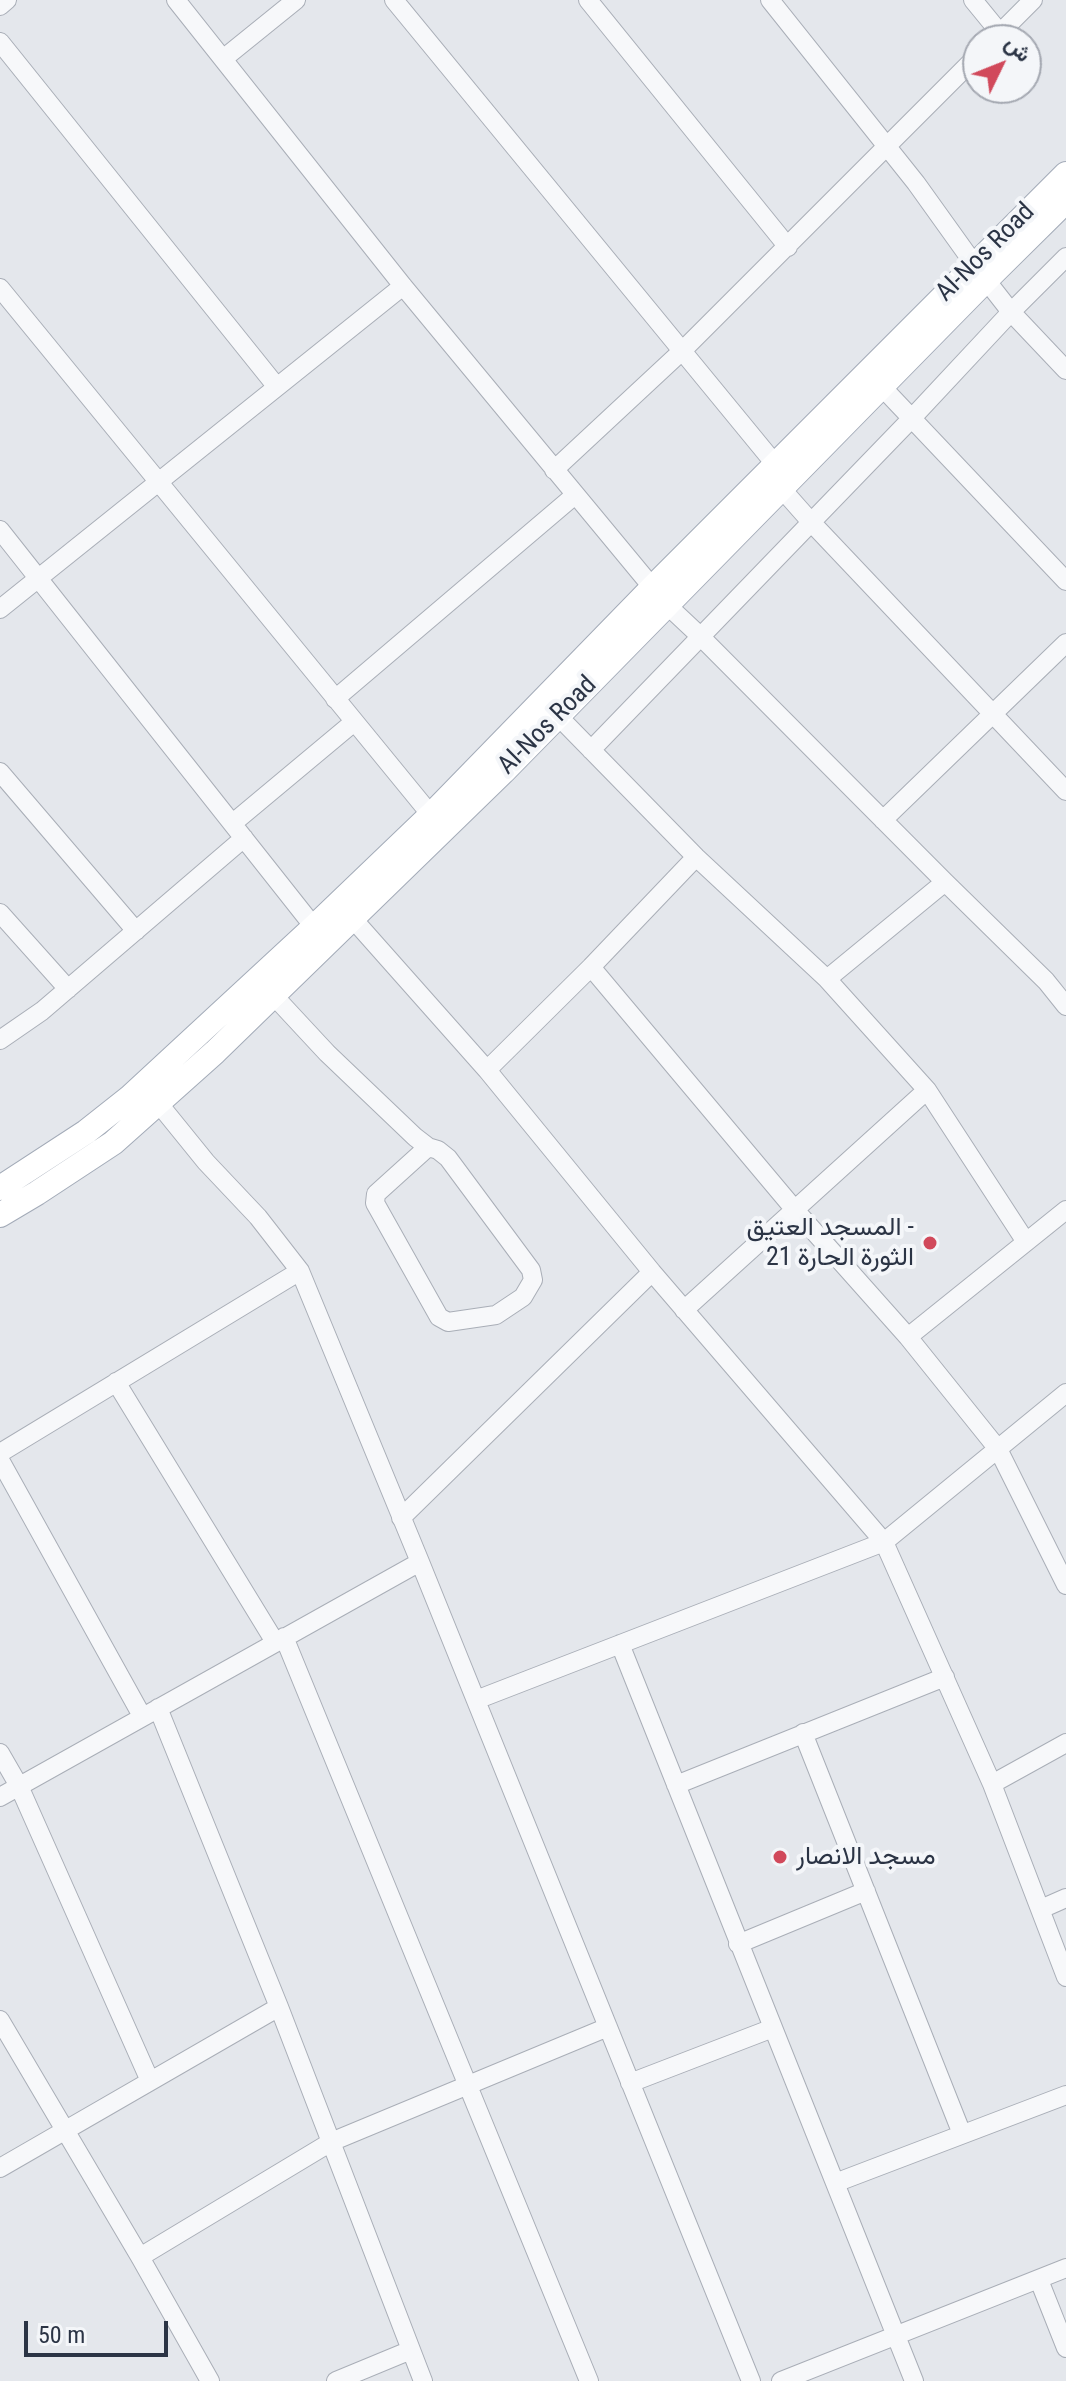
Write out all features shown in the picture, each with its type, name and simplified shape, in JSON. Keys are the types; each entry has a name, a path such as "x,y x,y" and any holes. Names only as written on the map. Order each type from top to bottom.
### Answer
{"main road":[{"name":"Al-Nos Road","path":"0,1188 86,1132 129,1098 314,927 659,596 781,488 882,387 1066,174"},
{"name":"Al-Nos Road","path":"0,1215 113,1143 274,996 558,716 775,464 980,272 1066,201"}],"street":[{"path":"0,6 7,0"},
{"path":"176,0 403,286 659,596 1065,1002"},
{"path":"223,59 296,0"},
{"path":"394,0 775,464"},
{"path":"588,0 788,247"},
{"path":"770,0 916,183 1011,312 1066,370"},
{"path":"973,0 989,24"},
{"path":"1009,24 1033,0"},
{"path":"0,42 277,387"},
{"path":"554,470 683,350 962,71"},
{"path":"591,750 1066,257"},
{"path":"0,609 403,286"},
{"path":"0,288 431,815"},
{"path":"882,387 1066,581"},
{"path":"781,488 1066,791"},
{"path":"335,699 575,495"},
{"path":"0,530 314,927"},
{"path":"883,820 1066,643"},
{"path":"558,716 696,857 827,979 927,1090 1026,1242"},
{"path":"0,1040 42,1011 136,931 354,722"},
{"path":"1,776 136,931"},
{"path":"487,1070 696,857"},
{"path":"827,979 945,882"},
{"path":"0,913 68,989"},
{"path":"353,919 487,1070 652,1272 884,1542 992,1784 1066,1977"},
{"path":"591,967 795,1210 908,1337 998,1449 1066,1585"},
{"path":"274,996 327,1053 428,1147 448,1158 531,1270 533,1280 523,1297 496,1315 448,1322 439,1317 375,1203 376,1194 428,1147"},
{"path":"684,1310 927,1090"},
{"path":"159,1104 206,1162 258,1217 300,1271 751,2381"},
{"path":"908,1337 1066,1210"},
{"path":"0,1453 300,1271"},
{"path":"401,1518 652,1272"},
{"path":"116,1382 280,1640 468,2084 589,2381"},
{"path":"476,1700 884,1542 1066,1393"},
{"path":"0,1460 150,1712 279,2007 423,2381"},
{"path":"0,1797 420,1562"},
{"path":"620,1644 914,2381"},
{"path":"676,1785 945,1677"},
{"path":"803,1733 962,2134"},
{"path":"992,1784 1066,1743"},
{"path":"0,1753 19,1786 150,2081"},
{"path":"738,1944 866,1891"},
{"path":"1041,1909 1066,1898"},
{"path":"0,2168 279,2007"},
{"path":"0,2020 210,2381"},
{"path":"140,2257 331,2142 608,2027"},
{"path":"630,2083 773,2028"},
{"path":"835,2183 1066,2095"},
{"path":"781,2381 1066,2268"},
{"path":"1039,2280 1066,2348"},
{"path":"336,2381 411,2350"}],"place":[{"name":"المسجد العتيق - الثورة الحارة 21","path":"930,1243"},
{"name":"مسجد الانصار","path":"780,1857"}]}
